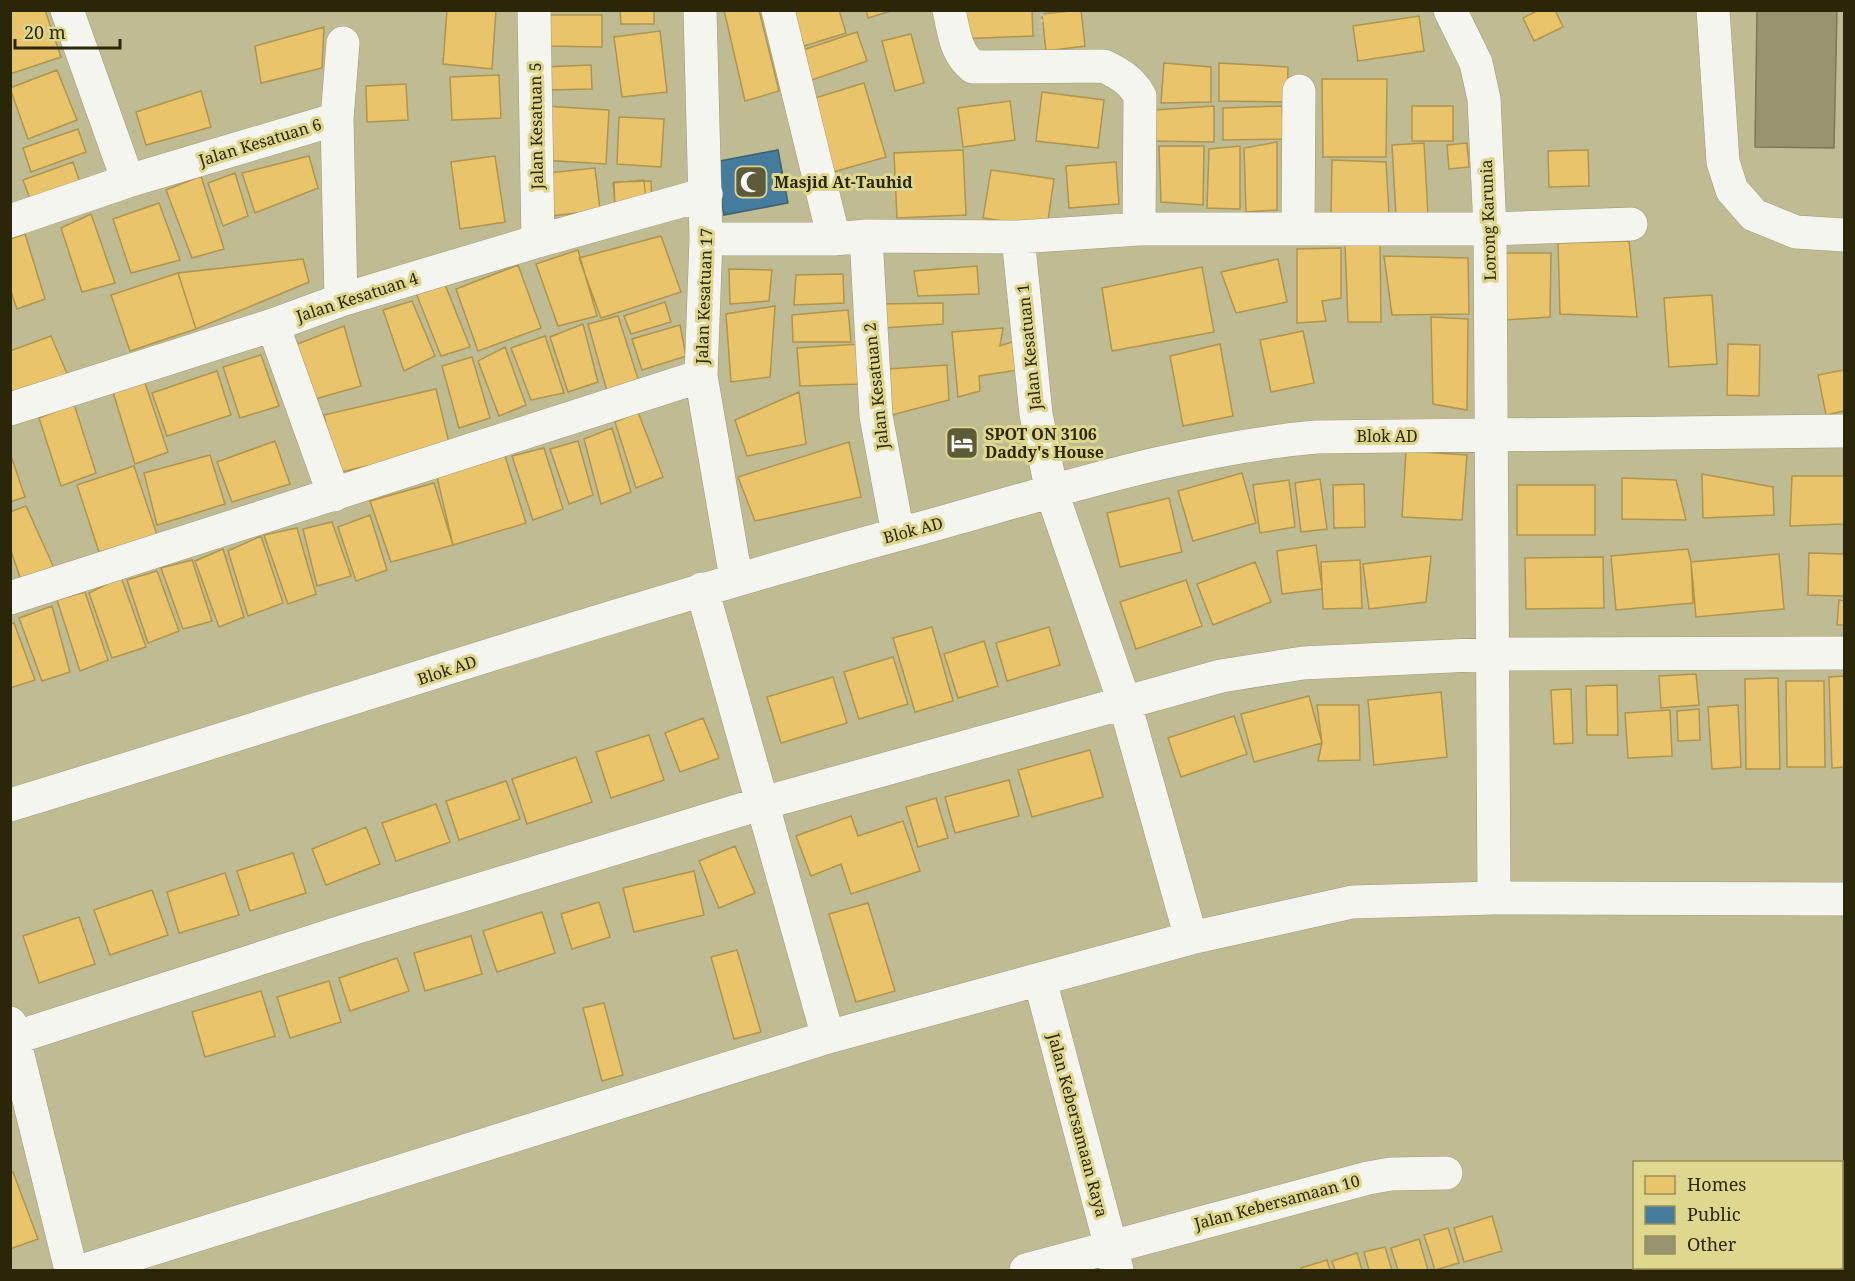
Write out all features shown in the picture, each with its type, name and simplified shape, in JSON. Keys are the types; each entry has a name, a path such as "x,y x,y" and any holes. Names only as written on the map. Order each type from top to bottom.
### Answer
{"street":[{"path":"68,10 128,181"},
{"name":"Jalan Kesatuan 5","path":"534,10 538,240"},
{"name":"Jalan Kesatuan 17","path":"700,10 706,194 701,376 736,578"},
{"name":"Jalan Kesatuan 2","path":"778,10 850,237 876,416 898,534"},
{"path":"949,10 959,50 964,61 973,67 1104,66 1122,75 1133,84 1140,96 1139,229"},
{"name":"Lorong Karunia","path":"1450,10 1481,80 1490,229 1494,898"},
{"path":"1713,10 1723,162 1732,190 1754,215 1796,232 1845,235"},
{"path":"337,119 343,43"},
{"path":"1298,229 1299,91"},
{"name":"Jalan Kesatuan 6","path":"10,220 128,181 337,119 341,300"},
{"name":"Jalan Kesatuan 4","path":"10,409 273,325 341,300 538,240 706,194"},
{"path":"706,239 1017,237 1139,229 1490,229 1631,224"},
{"name":"Jalan Kesatuan 1","path":"1017,237 1036,414 1052,493 1125,704 1191,938"},
{"path":"273,325 334,495"},
{"path":"10,598 701,376"},
{"name":"Blok AD","path":"10,805 257,730 736,578 1170,461 1256,442 1316,437 1845,431"},
{"path":"702,589 828,1037"},
{"path":"71,1270 12,1031 764,803 1221,676 1268,667 1492,654 1845,653"},
{"path":"85,1270 828,1037 1191,938 1352,902 1494,898 1845,899"},
{"name":"Jalan Kebersamaan Raya","path":"1040,980 1114,1259"},
{"name":"Jalan Kebersamaan 10","path":"1026,1270 1114,1259 1368,1178 1391,1174 1446,1173"}],"building: Homes":[{"path":"10,10 45,10 61,57 10,74"},
{"path":"447,10 496,10 492,69 443,64"},
{"path":"620,10 654,10 654,24 621,24"},
{"path":"724,10 759,10 779,91 745,101"},
{"path":"792,10 839,10 846,33 804,46"},
{"path":"866,10 894,10 868,18"},
{"path":"959,10 1032,10 1033,36 960,39"},
{"path":"1081,10 1085,46 1046,51 1042,14"},
{"path":"1539,10 1555,10 1563,27 1534,41 1523,18"},
{"path":"548,15 602,15 602,47 548,46"},
{"path":"1419,16 1424,51 1358,61 1353,26"},
{"path":"324,27 322,68 261,83 255,46"},
{"path":"660,31 667,92 622,97 614,37"},
{"path":"857,32 867,61 803,83 794,53"},
{"path":"911,34 924,83 895,91 882,41"},
{"path":"1164,63 1211,67 1211,102 1161,103"},
{"path":"1219,63 1288,67 1287,102 1219,101"},
{"path":"591,65 592,89 544,90 543,67"},
{"path":"57,70 77,120 28,139 10,88"},
{"path":"499,75 501,118 452,120 450,77"},
{"path":"1322,79 1387,79 1386,157 1323,157"},
{"path":"864,83 886,157 833,172 812,99"},
{"path":"406,84 408,120 367,122 366,86"},
{"path":"201,91 211,127 146,145 136,112"},
{"path":"1042,92 1104,100 1098,148 1036,141"},
{"path":"1010,101 1015,140 963,147 958,108"},
{"path":"545,106 609,110 606,164 542,160"},
{"path":"1214,106 1214,142 1153,141 1154,110"},
{"path":"1282,106 1284,139 1223,140 1223,108"},
{"path":"1412,106 1453,106 1453,141 1412,141"},
{"path":"619,117 664,119 661,167 617,164"},
{"path":"78,129 86,152 31,172 23,148"},
{"path":"1277,142 1277,210 1246,212 1244,148"},
{"path":"1424,143 1428,215 1396,216 1392,145"},
{"path":"1467,143 1469,167 1449,169 1447,145"},
{"path":"1159,146 1204,146 1203,205 1161,202"},
{"path":"1240,146 1240,209 1207,208 1209,149"},
{"path":"963,150 966,215 897,218 894,153"},
{"path":"1588,150 1589,186 1549,187 1548,151"},
{"path":"309,156 318,188 255,213 242,173"},
{"path":"495,156 505,222 460,229 451,162"},
{"path":"1332,160 1386,162 1389,214 1331,217"},
{"path":"73,162 81,186 32,204 23,180"},
{"path":"1116,162 1119,204 1069,208 1066,166"},
{"path":"595,168 600,210 544,217 539,174"},
{"path":"991,170 1054,179 1047,227 983,218"},
{"path":"235,173 248,216 223,226 208,183"},
{"path":"201,176 224,249 192,258 166,190"},
{"path":"644,180 647,210 616,214 613,183"},
{"path":"651,181 652,207 615,208 614,182"},
{"path":"159,203 180,260 131,273 113,219"},
{"path":"91,214 115,283 82,292 61,228"},
{"path":"25,234 45,299 17,309 10,289 10,239"},
{"path":"661,236 681,292 601,318 579,258"},
{"path":"1629,241 1637,317 1560,314 1558,243"},
{"path":"1345,243 1380,244 1381,322 1348,322"},
{"path":"1341,248 1341,298 1322,301 1326,321 1297,323 1297,249"},
{"path":"578,250 597,316 558,326 536,264"},
{"path":"1505,253 1551,253 1550,317 1505,320"},
{"path":"1384,256 1468,258 1469,314 1392,315"},
{"path":"303,259 309,282 196,329 178,273"},
{"path":"1278,259 1287,302 1236,313 1221,272"},
{"path":"518,265 541,328 478,351 456,289"},
{"path":"977,266 979,294 918,296 914,271"},
{"path":"1202,267 1214,332 1112,351 1102,288"},
{"path":"729,269 772,270 769,301 730,304"},
{"path":"178,273 196,329 130,351 111,295"},
{"path":"843,274 844,303 794,305 796,275"},
{"path":"444,282 470,347 441,356 416,293"},
{"path":"1712,295 1717,364 1669,367 1664,298"},
{"path":"412,301 435,356 404,371 383,310"},
{"path":"665,302 671,322 631,334 624,316"},
{"path":"943,303 943,324 883,328 881,304"},
{"path":"775,306 770,377 731,382 726,314"},
{"path":"848,310 851,342 793,342 792,315"},
{"path":"618,316 639,382 607,391 588,324"},
{"path":"1431,317 1468,319 1467,410 1433,404"},
{"path":"583,324 598,382 568,392 550,337"},
{"path":"680,325 686,356 642,370 632,339"},
{"path":"344,326 361,386 315,399 295,345"},
{"path":"1003,328 1000,346 1015,341 1018,370 979,376 980,391 958,397 952,332"},
{"path":"1303,331 1314,383 1271,392 1260,340"},
{"path":"51,336 68,376 10,395 10,351"},
{"path":"545,336 564,393 531,400 511,348"},
{"path":"860,344 861,384 800,386 797,348"},
{"path":"1220,344 1233,416 1183,426 1170,356"},
{"path":"1728,344 1760,345 1759,396 1727,395"},
{"path":"505,347 526,405 499,416 478,361"},
{"path":"261,355 279,406 240,418 223,367"},
{"path":"472,357 490,418 459,428 442,366"},
{"path":"947,365 949,400 888,416 888,369"},
{"path":"1844,370 1844,411 1826,415 1818,375"},
{"path":"217,371 231,415 167,436 152,393"},
{"path":"143,377 168,452 135,464 112,389"},
{"path":"436,389 450,447 337,473 324,415"},
{"path":"799,392 806,444 747,456 735,420"},
{"path":"74,404 96,473 61,486 39,418"},
{"path":"638,412 663,477 636,488 615,422"},
{"path":"612,428 631,492 601,504 584,439"},
{"path":"275,441 290,484 232,502 217,462"},
{"path":"578,441 593,495 569,504 550,449"},
{"path":"849,442 861,497 755,521 738,477"},
{"path":"544,448 563,509 533,520 512,456"},
{"path":"1406,451 1467,455 1462,520 1402,517"},
{"path":"10,453 25,497 10,502"},
{"path":"210,455 225,504 157,525 144,473"},
{"path":"505,456 526,523 453,545 437,477"},
{"path":"134,466 157,535 99,552 77,485"},
{"path":"1242,473 1256,523 1193,541 1178,491"},
{"path":"1702,474 1773,487 1774,515 1703,518"},
{"path":"1792,476 1844,476 1844,524 1790,526"},
{"path":"1622,478 1676,480 1686,520 1622,519"},
{"path":"1320,479 1327,529 1301,532 1295,483"},
{"path":"1289,480 1295,527 1260,533 1253,485"},
{"path":"434,483 453,545 391,562 370,501"},
{"path":"1364,484 1365,527 1334,528 1333,485"},
{"path":"1517,485 1595,485 1595,535 1517,535"},
{"path":"1169,498 1182,552 1120,567 1107,513"},
{"path":"26,506 54,568 21,580 10,548 10,512"},
{"path":"370,515 387,570 356,581 338,527"},
{"path":"332,522 351,576 317,586 303,529"},
{"path":"297,528 316,594 288,604 264,535"},
{"path":"261,536 283,603 248,616 228,551"},
{"path":"1316,545 1322,589 1282,594 1277,551"},
{"path":"223,549 244,617 219,627 195,561"},
{"path":"1688,549 1693,603 1616,610 1611,556"},
{"path":"1809,553 1844,554 1844,596 1808,595"},
{"path":"1779,554 1784,609 1696,617 1691,562"},
{"path":"1431,556 1426,602 1369,609 1363,564"},
{"path":"1603,557 1604,608 1526,609 1525,558"},
{"path":"192,560 212,621 183,629 161,568"},
{"path":"1360,560 1362,608 1323,609 1321,562"},
{"path":"1255,562 1271,602 1213,625 1197,584"},
{"path":"157,571 179,631 148,643 127,580"},
{"path":"121,577 146,647 112,658 89,593"},
{"path":"1186,580 1202,626 1136,649 1120,602"},
{"path":"85,592 108,660 80,671 57,600"},
{"path":"1839,600 1844,601 1844,625 1837,625"},
{"path":"52,606 70,672 42,681 19,618"},
{"path":"14,623 35,680 10,688 10,624"},
{"path":"932,627 953,701 915,712 893,638"},
{"path":"1049,627 1060,665 1007,681 996,643"},
{"path":"984,641 998,686 958,698 944,654"},
{"path":"893,657 908,704 859,719 844,672"},
{"path":"1696,674 1699,705 1661,708 1659,676"},
{"path":"1844,676 1844,767 1832,768 1829,677"},
{"path":"833,677 847,723 781,743 767,697"},
{"path":"1778,678 1780,769 1746,769 1745,679"},
{"path":"1786,681 1824,681 1825,767 1787,767"},
{"path":"1617,685 1618,735 1587,735 1586,686"},
{"path":"1571,689 1573,743 1554,744 1551,690"},
{"path":"1441,692 1447,757 1374,765 1368,700"},
{"path":"1309,696 1322,743 1254,762 1241,714"},
{"path":"1317,705 1359,705 1360,760 1318,761 1322,743"},
{"path":"1738,705 1741,767 1712,769 1708,707"},
{"path":"1699,709 1700,740 1678,741 1677,711"},
{"path":"1670,710 1672,756 1628,758 1625,713"},
{"path":"1234,716 1247,754 1181,777 1168,738"},
{"path":"703,718 719,758 680,772 665,733"},
{"path":"649,735 664,780 611,798 596,752"},
{"path":"1090,750 1103,797 1032,817 1018,770"},
{"path":"576,757 592,802 527,824 512,779"},
{"path":"1009,780 1019,816 955,833 945,797"},
{"path":"506,781 520,819 459,840 446,801"},
{"path":"936,798 948,838 918,847 906,807"},
{"path":"436,804 450,842 396,861 382,823"},
{"path":"851,816 858,836 903,821 920,871 851,894 841,864 811,876 796,836"},
{"path":"366,827 380,864 326,885 312,849"},
{"path":"735,846 755,893 719,908 699,861"},
{"path":"293,853 306,893 250,911 237,871"},
{"path":"694,871 704,915 634,932 623,888"},
{"path":"225,873 239,915 179,933 167,892"},
{"path":"152,890 168,935 110,955 94,910"},
{"path":"599,902 610,937 572,949 561,914"},
{"path":"868,903 895,991 856,1002 829,914"},
{"path":"542,912 555,953 497,972 483,931"},
{"path":"79,917 95,964 39,983 23,936"},
{"path":"471,936 482,974 425,991 414,953"},
{"path":"737,950 761,1032 734,1039 711,957"},
{"path":"397,958 409,991 350,1011 339,978"},
{"path":"329,981 341,1022 290,1038 277,997"},
{"path":"261,991 275,1036 205,1057 192,1012"},
{"path":"604,1003 623,1075 602,1081 583,1008"},
{"path":"13,1172 38,1239 10,1249 10,1173"},
{"path":"1492,1216 1502,1251 1464,1262 1454,1228"},
{"path":"1448,1228 1459,1263 1435,1270 1424,1235"},
{"path":"1419,1239 1428,1270 1398,1270 1391,1248"},
{"path":"1385,1247 1392,1270 1369,1270 1364,1252"},
{"path":"1357,1253 1362,1270 1335,1270 1332,1261"},
{"path":"1327,1260 1330,1270 1302,1270 1301,1268"}],"building: Public":[{"name":"Masjid At-Tauhid","path":"778,150 788,203 724,215 714,162"}],"building: Other":[{"path":"1757,10 1837,10 1834,148 1755,147"}],"place":[{"name":"Masjid At-Tauhid","path":"751,182"},
{"name":"SPOT ON 3106 Daddy's House","path":"962,443"}]}
